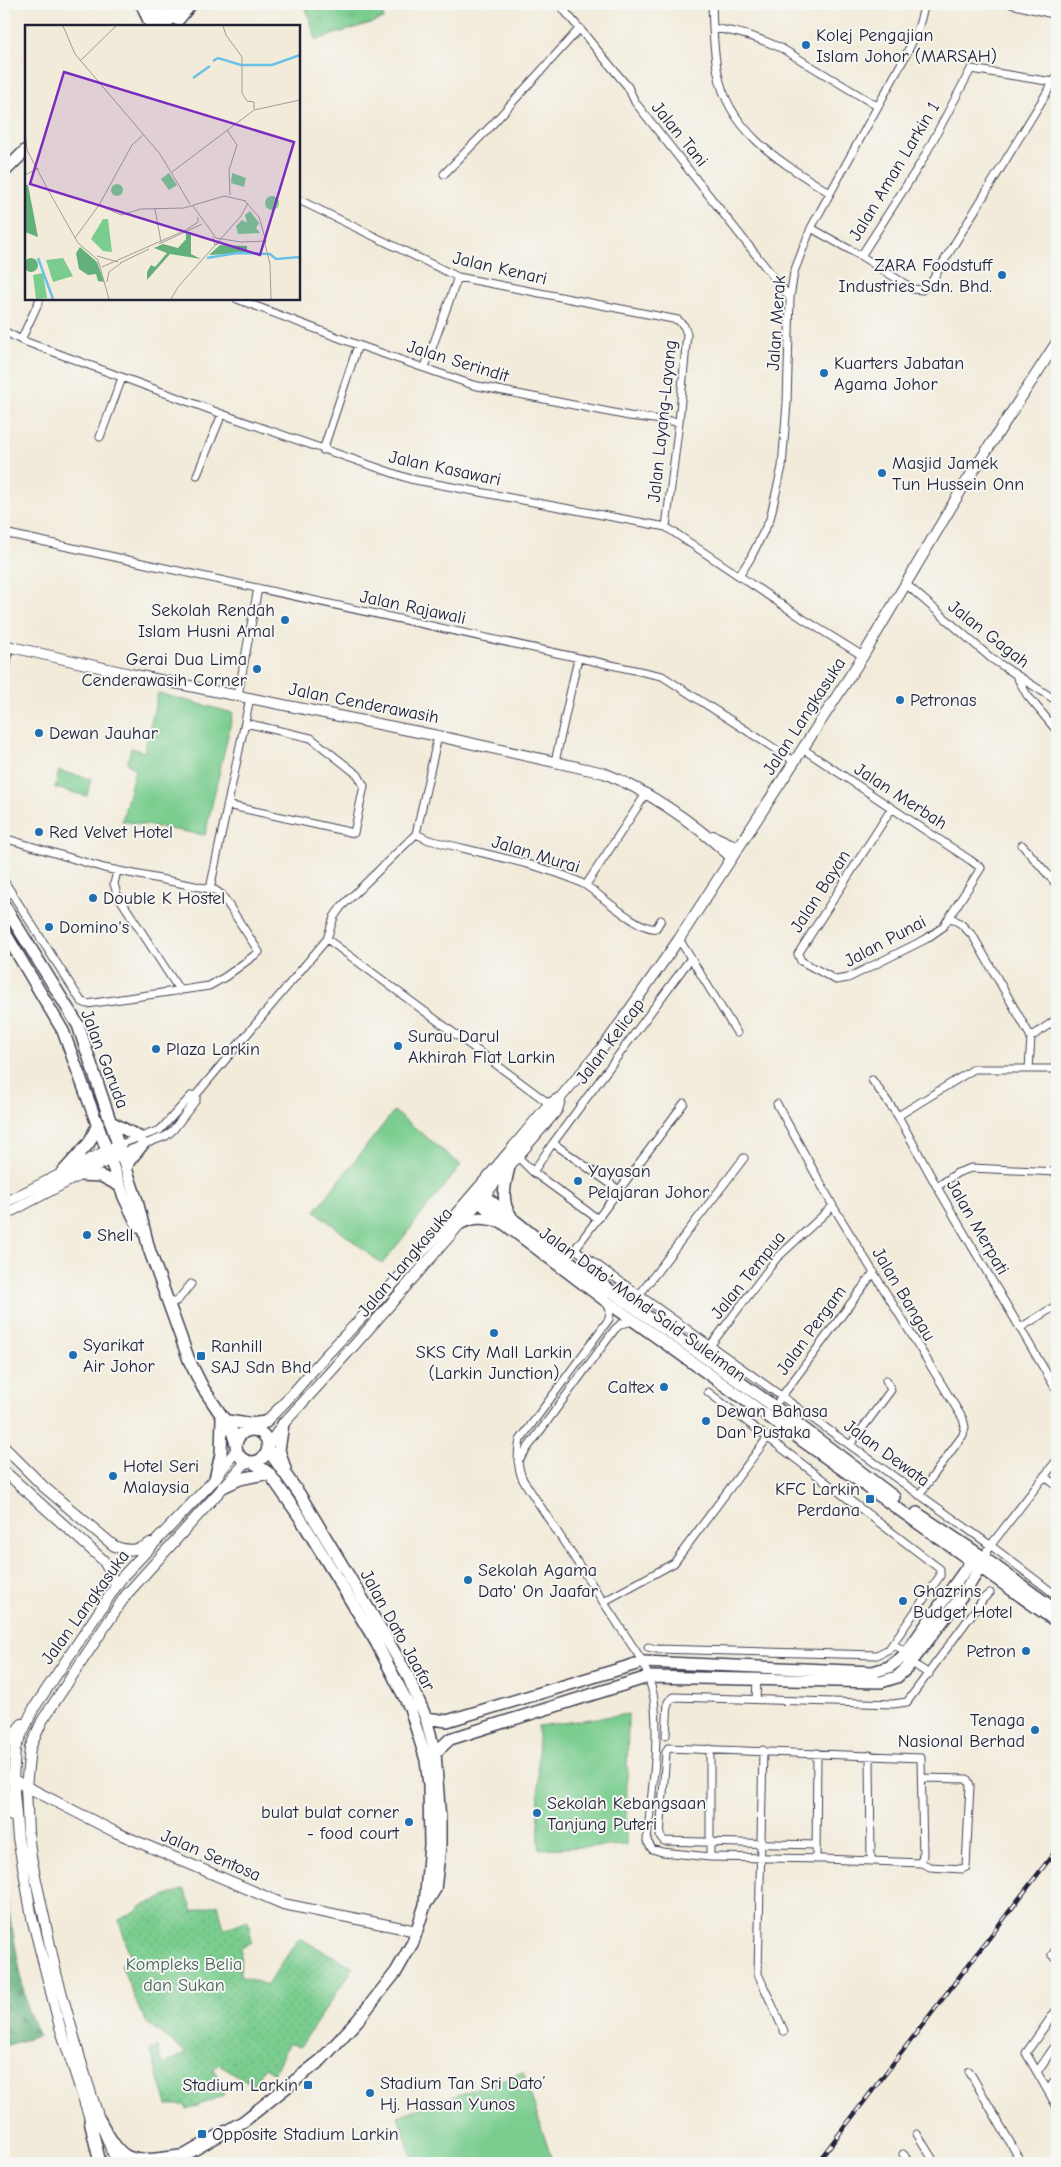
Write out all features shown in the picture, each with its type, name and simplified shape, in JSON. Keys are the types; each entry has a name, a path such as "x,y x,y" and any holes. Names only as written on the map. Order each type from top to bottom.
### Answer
{"main road":[{"path":"142,6 164,13 184,5"},
{"path":"165,25 184,5"},
{"path":"173,25 184,5"},
{"path":"142,6 151,25"},
{"path":"142,6 163,25"},
{"path":"4,163 25,143"},
{"path":"4,172 25,151"},
{"name":"Jalan Langkasuka","path":"268,1447 283,1424 387,1310 607,1042 679,939 737,847 864,656 964,487 1057,342"},
{"path":"4,665 5,646"},
{"name":"Jalan Cenderawasih","path":"5,646 130,674 438,736 604,773 646,794 704,832 737,847"},
{"name":"Jalan Cenderawasih","path":"704,832 731,857"},
{"name":"Jalan Garuda","path":"4,905 78,1025 111,1122 120,1186 145,1238 191,1364 203,1388 232,1431 237,1447"},
{"name":"Jalan Garuda","path":"4,931 63,1031 98,1124 114,1152 126,1168 137,1201 145,1238"},
{"name":"Jalan Langkasuka","path":"253,1430 266,1422 479,1196 509,1168 553,1107"},
{"path":"111,1122 141,1141 126,1168"},
{"path":"62,1174 89,1143 98,1124"},
{"path":"4,1203 62,1174 114,1152"},
{"path":"4,1215 81,1175 114,1152"},
{"path":"509,1168 505,1183 506,1203 508,1213 516,1222"},
{"path":"81,1175 101,1176 120,1186"},
{"name":"Jalan Dato' Mohd Said Suleiman","path":"479,1196 565,1258 702,1362 982,1556 1057,1611"},
{"name":"Jalan Dato' Mohd Said Suleiman","path":"479,1196 502,1222 606,1301 702,1362 778,1402 904,1505 982,1556 1057,1622"},
{"path":"458,1224 472,1217 502,1222"},
{"path":"223,1416 248,1424 266,1422"},
{"path":"106,2163 56,1973 31,1856 26,1786 30,1748 42,1720 126,1595 219,1483 250,1461 262,1458 268,1447 264,1435 223,1416"},
{"path":"219,1483 223,1416"},
{"path":"283,1424 279,1450 287,1475"},
{"path":"250,1461 242,1458 237,1447 241,1434 253,1430"},
{"name":"Jalan Langkasuka","path":"18,1838 8,1777 15,1748 29,1717 116,1586 134,1563 163,1534 219,1483 237,1447"},
{"name":"Jalan Dato Jaafar","path":"268,1447 385,1636 407,1674 426,1718 435,1753 440,1794 440,1846 435,1889 425,1905"},
{"path":"4,1448 44,1487 119,1548 143,1549 163,1534"},
{"name":"Jalan Dato Jaafar","path":"174,2160 244,2121 321,2060 378,1996 403,1960 417,1931 425,1905 430,1845 430,1785 426,1760 410,1708 397,1680 370,1632 299,1516 269,1473 250,1461"},
{"path":"4,1470 32,1499 103,1560 116,1586"},
{"path":"219,1483 269,1473"},
{"path":"435,1753 450,1739 648,1677 881,1682 896,1677 909,1658 966,1590 982,1556"},
{"path":"426,1718 446,1721 643,1662 873,1672 909,1658"},
{"path":"4,1746 29,1717"},
{"name":"Jalan Sentosa","path":"8,1777 115,1832 283,1904 417,1931"},
{"path":"4,1792 18,1838 32,1918 60,2027 95,2120 117,2163"},
{"path":"95,2120 118,2154 125,2159 136,2162 174,2160"},
{"path":"95,2120 100,2163"}],"street":[{"name":"Jalan Tani","path":"559,4 628,88 635,102 790,298"},
{"path":"712,4 713,28 721,85 726,98 745,129 759,144 778,159 830,193"},
{"name":"Jalan Merak","path":"739,576 750,559 770,519 782,467 787,403 790,298 794,272 811,228 906,55 918,29 926,4"},
{"path":"1011,4 1057,15"},
{"path":"444,174 491,126 580,28"},
{"path":"713,28 746,33 781,48 877,106"},
{"name":"Jalan Aman Larkin 1","path":"861,256 922,161 971,68 1055,79"},
{"path":"811,228 861,256 913,289 922,290 930,284 1055,79"},
{"name":"Jalan Kenari","path":"300,200 458,277 678,320"},
{"path":"425,368 458,277"},
{"path":"778,283 792,281"},
{"path":"21,340 40,300"},
{"name":"Jalan Serindit","path":"240,300 358,345 473,385 630,416 679,422"},
{"name":"Jalan Layang-Layang","path":"666,527 679,422 686,334 684,326 678,320"},
{"name":"Jalan Kasawari","path":"4,331 21,340 122,378 323,450 410,478 666,527 805,620 864,656"},
{"path":"323,450 358,345"},
{"path":"100,437 122,378"},
{"path":"197,475 222,414"},
{"name":"Jalan Rajawali","path":"4,533 662,676 794,761"},
{"name":"Jalan Gagah","path":"907,585 971,642 1016,675 1057,701"},
{"path":"238,695 258,588"},
{"path":"555,762 578,658"},
{"path":"1016,675 1027,696 1057,731"},
{"path":"210,889 250,698"},
{"path":"228,806 354,833 364,786 358,776 311,738 245,723"},
{"path":"114,1152 141,1141 160,1130 192,1096 196,1095 327,939 334,917 341,907 416,834 438,736"},
{"name":"Jalan Merbah","path":"803,750 981,868"},
{"path":"586,886 646,794"},
{"name":"Jalan Bayan","path":"831,979 801,961 798,954 892,808"},
{"name":"Jalan Murai","path":"416,834 429,840 558,873 586,886 643,925 655,929 661,920"},
{"path":"4,838 117,871 210,889 222,895 260,952 213,984 180,991 87,1004 81,1001 4,881"},
{"path":"1022,846 1057,885"},
{"name":"Jalan Punai","path":"831,979 841,980 848,978 926,939 943,928 981,868"},
{"path":"117,871 114,884 117,894 180,991"},
{"path":"950,916 962,924 973,936 1031,1037 1029,1069"},
{"path":"327,939 553,1107"},
{"path":"679,939 736,1033"},
{"name":"Jalan Kelicap","path":"533,1172 691,958"},
{"path":"67,1008 81,1001"},
{"path":"1031,1037 1057,1018"},
{"path":"898,1116 974,1069 1057,1069"},
{"name":"Jalan Merpati","path":"872,1080 898,1116 937,1187 1057,1391"},
{"path":"565,1258 575,1249 684,1103"},
{"name":"Jalan Bangau","path":"777,1104 834,1206 963,1419 965,1427 963,1436 919,1495"},
{"path":"553,1143 620,1190"},
{"path":"518,1157 533,1172 598,1219"},
{"path":"640,1294 744,1158"},
{"path":"937,1187 958,1173 971,1168 1057,1172"},
{"name":"Jalan Tempua","path":"710,1346 776,1259 834,1206"},
{"name":"Jalan Dewata","path":"575,1249 710,1346 778,1402 850,1445 919,1495 982,1556 1057,1596"},
{"name":"Jalan Pergam","path":"778,1402 874,1272"},
{"path":"169,1305 178,1300 192,1284"},
{"path":"606,1301 610,1311 609,1319 520,1440 518,1462 523,1480 643,1662 654,1698 655,1741 647,1841 652,1849 662,1852 710,1857 816,1858 921,1863 930,1867 966,1868 970,1785 967,1779 923,1778"},
{"path":"1020,1328 1057,1305"},
{"path":"518,1462 549,1416 615,1329 621,1324 635,1320"},
{"path":"850,1445 891,1390 886,1380"},
{"path":"648,1647 656,1649 877,1655 889,1649 893,1644 940,1576 940,1569 708,1392"},
{"path":"603,1602 674,1563 768,1437"},
{"path":"982,1556 1057,1460"},
{"path":"1044,1476 1057,1486"},
{"path":"666,1735 668,1702 670,1699 756,1699 899,1704 907,1702 984,1598 990,1593"},
{"path":"893,1644 928,1674"},
{"path":"752,1667 753,1651"},
{"path":"756,1699 757,1680"},
{"path":"816,1845 664,1841 660,1836 666,1752 668,1748 763,1750 921,1758 923,1778 923,1855 921,1863"},
{"path":"710,1749 710,1857"},
{"path":"763,1750 758,1974 784,2031"},
{"path":"816,1858 817,1753"},
{"path":"870,1755 871,1862"},
{"path":"1057,1948 1052,1955 1057,1959"},
{"path":"1057,2009 1026,2053 1057,2107"},
{"path":"1037,2072 1057,2043"},
{"path":"969,2071 1022,2163"},
{"path":"1048,2091 1057,2078"},
{"path":"917,2134 934,2163"},
{"path":"904,2154 910,2163"}],"green space":[{"path":"305,4 380,4 384,19 316,40"},
{"path":"158,693 233,713 205,835 122,821 135,769 127,763 131,748 144,752"},
{"path":"59,771 91,779 87,796 55,788"},
{"path":"394,1111 461,1165 382,1264 315,1211"},
{"path":"628,1714 626,1845 539,1849 538,1726"},
{"path":"4,1885 27,2008 39,2036 4,2046"},
{"name":"Kompleks Belia dan Sukan","path":"184,1889 193,1911 218,1904 224,1929 248,1920 252,1942 241,1947 240,1976 267,1985 299,1938 354,1967 300,2047 289,2043 274,2073 264,2067 253,2085 219,2064 214,2069 224,2095 187,2110 185,2105 167,2105 150,2050 157,2048 163,2065 186,2053 147,2023 140,2011 121,1965 131,1959 119,1920 142,1906"},
{"path":"523,2072 552,2160 542,2163 414,2163 398,2116"}],"waterway":[{"path":"4,2157 6,2163"}],"railway":[{"path":"817,2163 1057,1849"}],"place":[{"name":"Kolej Pengajian Islam Johor (MARSAH)","path":"806,45"},
{"name":"ZARA Foodstuff Industries Sdn. Bhd.","path":"1002,275"},
{"name":"Kuarters Jabatan Agama Johor","path":"824,373"},
{"name":"Masjid Jamek Tun Hussein Onn","path":"882,473"},
{"name":"Sekolah Rendah Islam Husni Amal","path":"285,620"},
{"name":"Gerai Dua Lima Cenderawasih Corner","path":"257,669"},
{"name":"Petronas","path":"900,700"},
{"name":"Dewan Jauhar","path":"39,733"},
{"name":"Red Velvet Hotel","path":"39,832"},
{"name":"Double K Hostel","path":"93,898"},
{"name":"Domino's","path":"49,927"},
{"name":"Surau Darul Akhirah Flat Larkin","path":"398,1046"},
{"name":"Plaza Larkin","path":"156,1049"},
{"name":"Yayasan Pelajaran Johor","path":"578,1181"},
{"name":"Shell","path":"87,1235"},
{"name":"SKS City Mall Larkin (Larkin Junction)","path":"494,1333"},
{"name":"Syarikat Air Johor","path":"73,1355"},
{"name":"Ranhill SAJ Sdn Bhd","path":"201,1356"},
{"name":"Caltex","path":"664,1387"},
{"name":"Dewan Bahasa Dan Pustaka","path":"706,1421"},
{"name":"Hotel Seri Malaysia","path":"113,1476"},
{"name":"KFC Larkin Perdana","path":"870,1499"},
{"name":"Sekolah Agama Dato' On Jaafar","path":"468,1580"},
{"name":"Ghazrins Budget Hotel","path":"903,1601"},
{"name":"Petron","path":"1026,1651"},
{"name":"Tenaga Nasional Berhad","path":"1035,1730"},
{"name":"Sekolah Kebangsaan Tanjung Puteri","path":"537,1813"},
{"name":"bulat bulat corner - food court","path":"409,1822"},
{"name":"Stadium Larkin","path":"308,2085"},
{"name":"Stadium Tan Sri Dato’ Hj. Hassan Yunos","path":"370,2093"},
{"name":"Opposite Stadium Larkin","path":"202,2134"}]}
